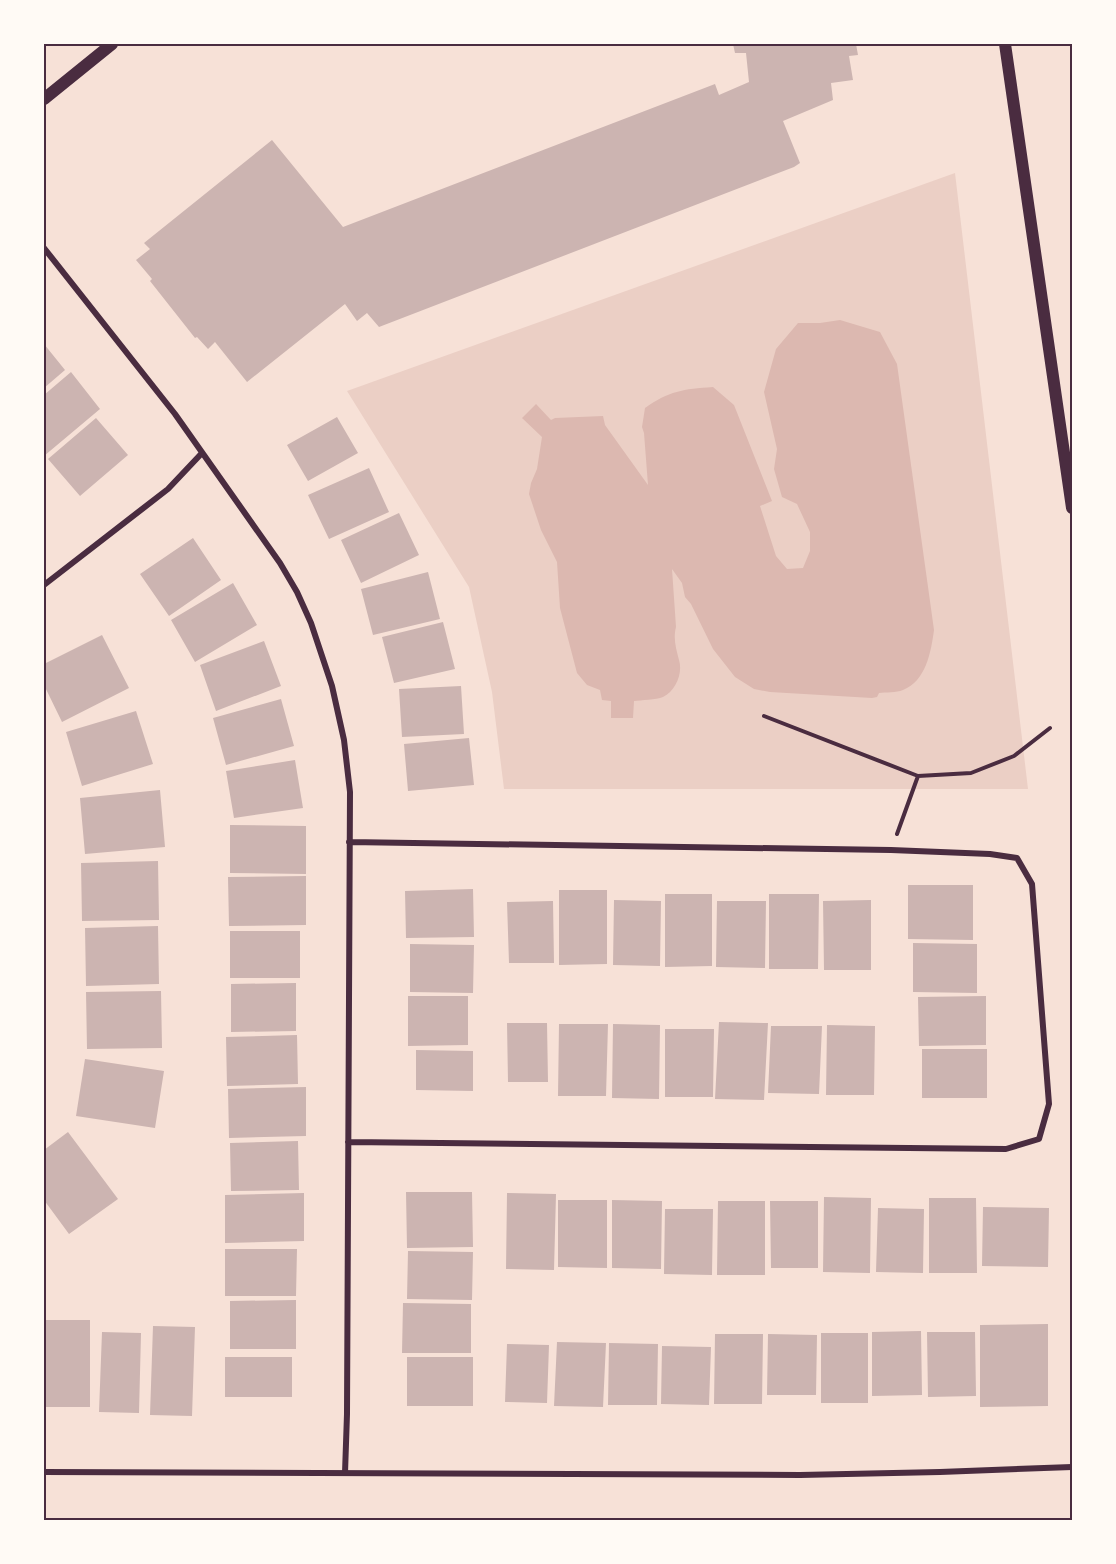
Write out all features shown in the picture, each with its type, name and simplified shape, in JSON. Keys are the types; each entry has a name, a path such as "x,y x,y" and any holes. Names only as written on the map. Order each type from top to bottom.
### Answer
{"main road":[{"path":"44,99 112,44"},
{"path":"1005,44 1072,508"}],"street":[{"path":"44,248 175,414 280,564 297,592 311,623 332,686 344,740 350,792 345,1473"},
{"path":"44,585 168,489 202,453"},
{"path":"348,1142 1006,1149 1039,1139 1049,1104 1032,884 1017,858 990,854 891,850 349,842"},
{"path":"44,1472 800,1475 1072,1467"}],"path":[{"path":"764,716 918,776 971,773 1014,756 1050,728"},
{"path":"891,850 918,776"}],"shaded area":[{"path":"955,173 1028,789 504,789 492,692 469,587 347,391"},
{"path":"840,320 880,332 897,364 934,630 929,656 922,673 911,686 903,690 879,693 877,697 872,698 754,689 735,677 713,649 691,604 685,597 682,583 672,569 675,640 680,665 675,686 663,697 634,701 633,718 611,718 611,701 602,700 600,690 587,685 577,673 560,608 557,562 541,530 529,494 537,469 542,437 522,418 536,404 551,420 603,416 605,425 648,485 642,427 645,408 677,392 713,387 734,405 772,501 760,506 776,556 787,569 803,568 810,551 810,532 797,504 782,497 774,469 777,449 764,392 776,349 798,323"}],"building":[{"path":"733,44 856,44 858,55 849,56 853,80 831,83 833,100 783,121 800,163 379,327 367,313 357,321 345,304 247,382 215,342 208,349 197,337 195,338 136,260 150,249 144,243 272,140 343,227 715,84 719,95 749,82 746,53 735,53"},
{"path":"44,344 65,370 44,388"},
{"path":"71,372 100,409 44,456 44,395"},
{"path":"337,417 358,453 308,481 287,445"},
{"path":"96,418 128,455 80,496 48,459"},
{"path":"369,468 389,512 329,539 308,495"},
{"path":"399,513 419,555 361,583 341,540"},
{"path":"193,538 221,580 169,616 140,574"},
{"path":"428,572 440,619 373,635 361,589"},
{"path":"233,583 257,625 195,662 171,620"},
{"path":"443,622 455,669 394,683 382,637"},
{"path":"102,635 129,688 62,722 44,685 44,664"},
{"path":"264,641 281,686 216,711 200,665"},
{"path":"461,686 464,734 402,737 399,689"},
{"path":"281,699 294,746 226,765 213,718"},
{"path":"136,711 153,764 82,786 66,732"},
{"path":"469,738 474,785 408,791 404,744"},
{"path":"295,760 303,808 234,818 226,771"},
{"path":"160,790 165,847 85,854 80,798"},
{"path":"230,825 306,826 306,874 230,873"},
{"path":"158,861 159,920 82,921 81,863"},
{"path":"306,876 306,925 229,926 228,877"},
{"path":"908,885 973,885 973,940 908,939"},
{"path":"473,889 474,937 406,938 405,891"},
{"path":"559,890 607,890 607,964 559,965"},
{"path":"665,894 712,894 712,966 665,967"},
{"path":"769,894 819,894 818,969 769,969"},
{"path":"614,900 661,901 660,966 613,965"},
{"path":"871,900 871,970 824,970 823,901"},
{"path":"553,901 554,963 509,963 507,902"},
{"path":"717,901 766,901 765,968 716,967"},
{"path":"158,926 159,984 86,986 85,928"},
{"path":"230,931 300,931 300,978 230,978"},
{"path":"913,943 977,944 977,993 913,992"},
{"path":"410,944 474,945 473,993 410,992"},
{"path":"296,983 296,1031 231,1032 231,984"},
{"path":"161,991 162,1048 87,1049 86,992"},
{"path":"408,996 468,996 468,1045 408,1046"},
{"path":"986,996 986,1045 919,1046 918,997"},
{"path":"719,1022 768,1023 764,1100 715,1099"},
{"path":"507,1023 547,1023 548,1082 508,1082"},
{"path":"559,1024 608,1024 606,1096 558,1096"},
{"path":"613,1024 660,1025 659,1099 612,1098"},
{"path":"827,1025 875,1026 874,1095 826,1095"},
{"path":"771,1026 822,1026 819,1094 768,1093"},
{"path":"665,1029 714,1029 713,1097 665,1097"},
{"path":"297,1035 298,1084 227,1086 226,1037"},
{"path":"922,1049 987,1049 987,1098 922,1098"},
{"path":"416,1050 473,1051 473,1091 416,1090"},
{"path":"85,1059 164,1071 155,1128 76,1116"},
{"path":"306,1087 306,1136 229,1138 228,1089"},
{"path":"68,1132 118,1199 69,1234 44,1200 44,1150"},
{"path":"298,1141 299,1190 231,1191 230,1143"},
{"path":"406,1192 472,1192 473,1247 407,1248"},
{"path":"304,1193 304,1241 225,1243 225,1195"},
{"path":"507,1193 556,1194 554,1270 506,1269"},
{"path":"824,1197 871,1198 870,1273 823,1272"},
{"path":"929,1198 976,1198 977,1273 929,1273"},
{"path":"558,1200 607,1200 607,1268 558,1267"},
{"path":"612,1200 662,1201 661,1269 612,1268"},
{"path":"718,1201 765,1201 765,1275 717,1275"},
{"path":"770,1201 818,1201 818,1268 771,1268"},
{"path":"983,1207 1049,1208 1048,1267 982,1266"},
{"path":"878,1208 924,1209 923,1273 876,1272"},
{"path":"665,1209 713,1209 712,1275 664,1274"},
{"path":"225,1249 297,1249 296,1296 225,1296"},
{"path":"408,1251 473,1252 472,1300 407,1299"},
{"path":"296,1300 296,1349 230,1349 230,1301"},
{"path":"403,1303 471,1304 471,1353 402,1353"},
{"path":"44,1320 90,1320 90,1407 44,1407"},
{"path":"1048,1324 1048,1406 980,1407 980,1325"},
{"path":"153,1326 195,1327 192,1416 150,1415"},
{"path":"921,1331 922,1395 872,1396 872,1332"},
{"path":"102,1332 141,1333 139,1413 99,1412"},
{"path":"927,1332 975,1332 976,1396 928,1397"},
{"path":"821,1333 868,1333 868,1403 821,1403"},
{"path":"715,1334 763,1334 762,1404 714,1404"},
{"path":"768,1334 817,1335 816,1395 767,1395"},
{"path":"557,1342 606,1343 603,1407 554,1406"},
{"path":"609,1343 658,1344 657,1405 608,1405"},
{"path":"507,1344 549,1345 547,1403 505,1402"},
{"path":"662,1346 711,1347 709,1405 661,1404"},
{"path":"225,1357 292,1357 292,1397 225,1397"},
{"path":"407,1357 473,1357 473,1406 407,1406"}]}
